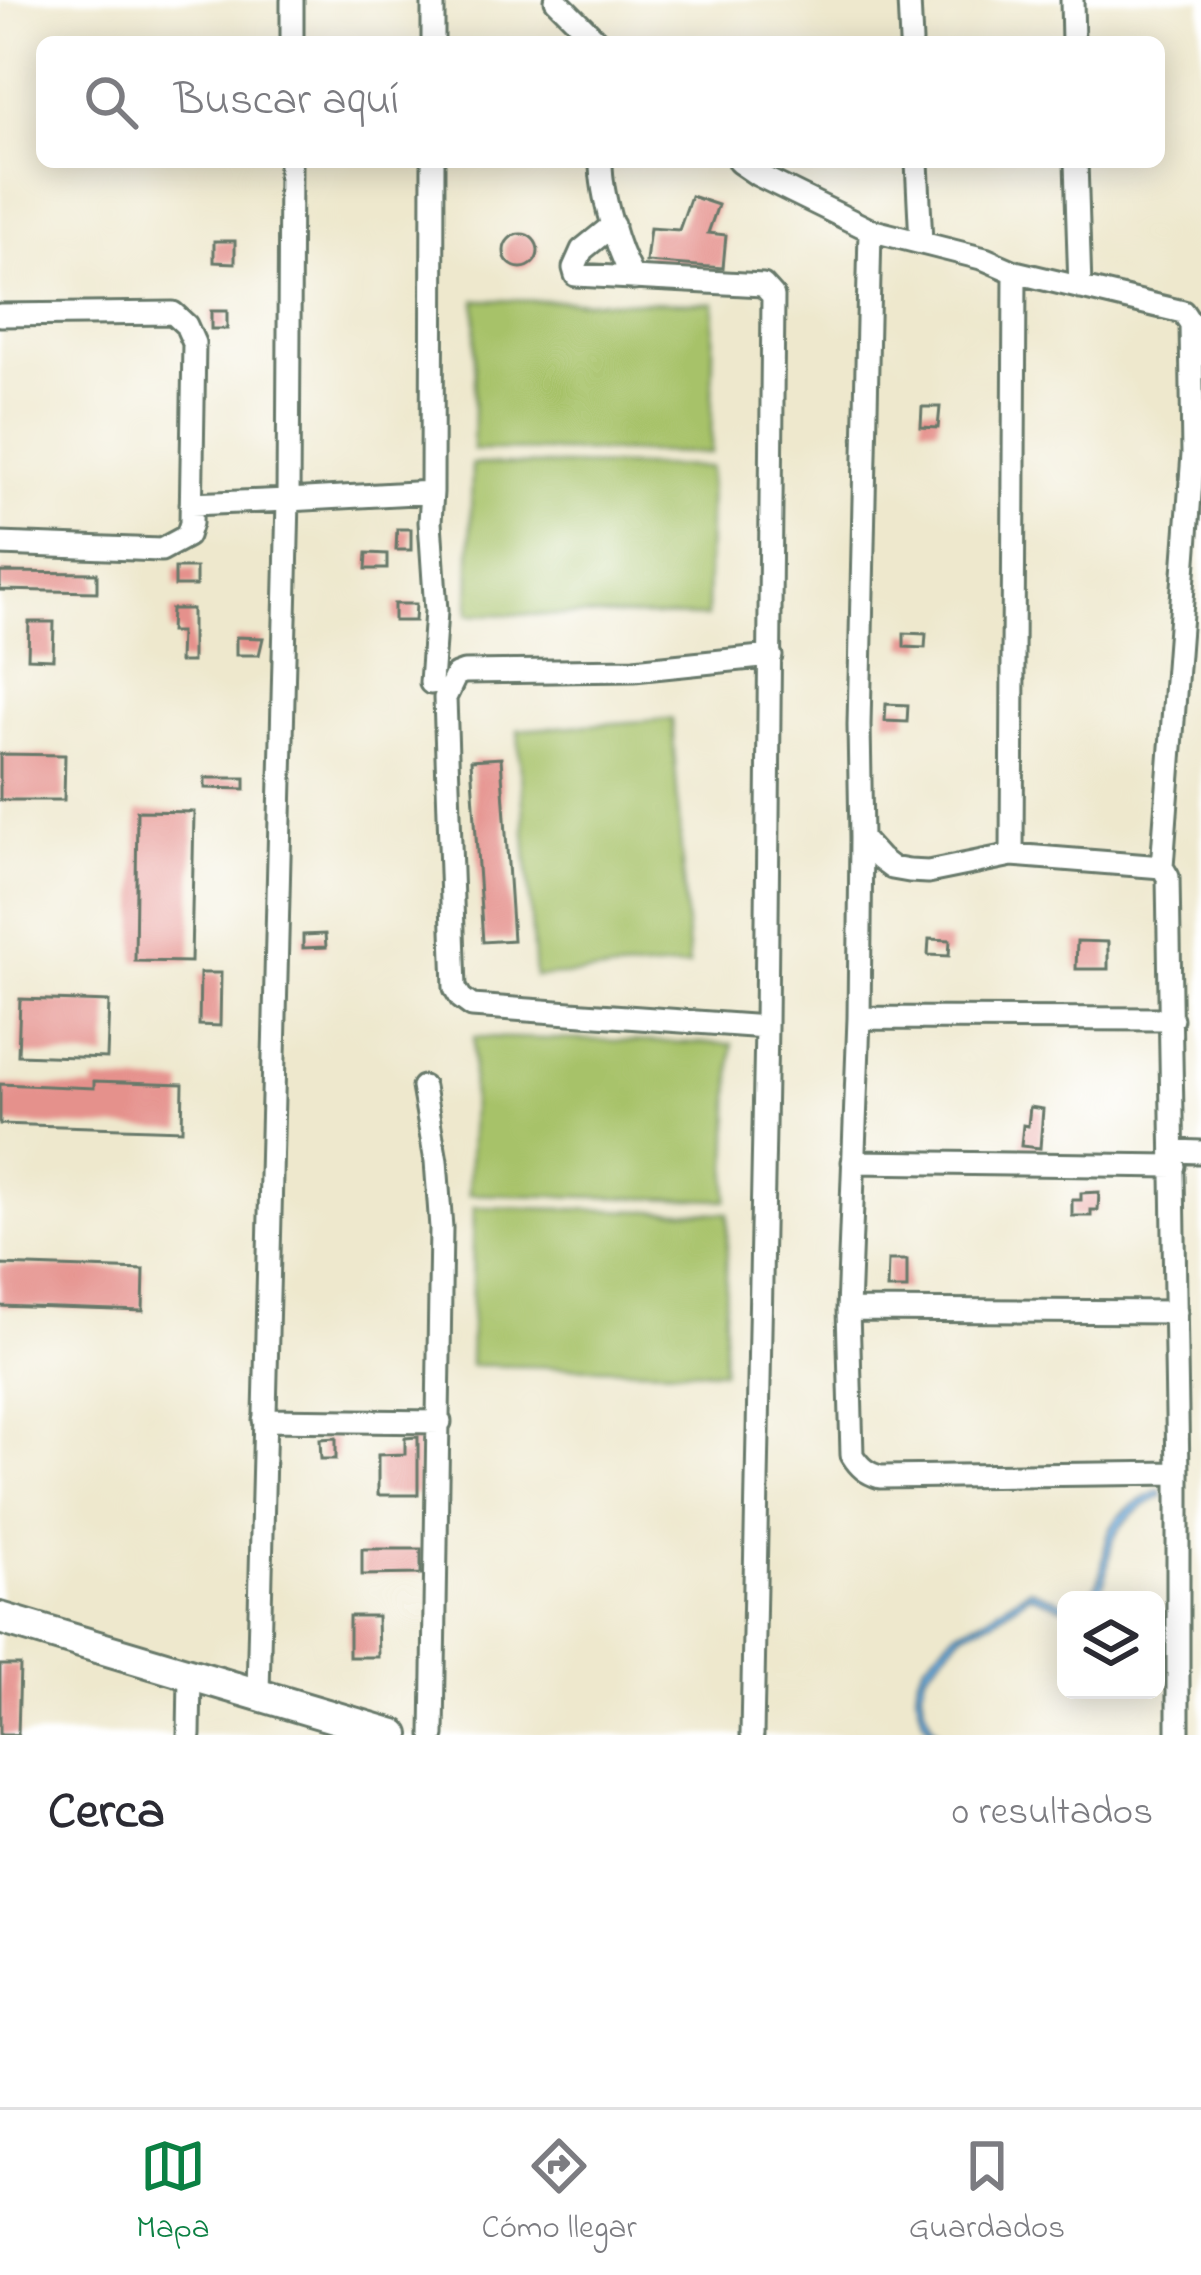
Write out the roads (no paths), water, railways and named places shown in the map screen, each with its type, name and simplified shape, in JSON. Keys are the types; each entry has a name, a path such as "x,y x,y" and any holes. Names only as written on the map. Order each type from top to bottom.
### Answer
{"highway":[{"path":"0,1618 394,1735"}],"street":[{"path":"292,0 292,36"},
{"path":"433,36 434,0"},
{"path":"556,0 592,36"},
{"path":"909,0 911,36"},
{"path":"1072,0 1073,36"},
{"path":"258,1692 287,500 290,168"},
{"path":"431,683 436,611 430,522 433,168"},
{"path":"601,168 631,272"},
{"path":"747,168 870,230 985,259 1016,272 1176,309 1192,324 1197,459 1162,867 1168,877 1172,1019 1178,1735"},
{"path":"917,168 921,242"},
{"path":"1076,168 1080,288"},
{"path":"614,225 578,256 576,275 631,272 763,285 773,296 766,1027 752,1735"},
{"path":"870,230 859,725 859,1018 848,1310 852,1455 868,1474 880,1477 1178,1480"},
{"path":"590,244 631,272"},
{"path":"1012,855 1016,272"},
{"path":"0,315 173,313 186,325 194,343 187,536 161,550 0,544"},
{"path":"191,504 432,492"},
{"path":"766,1027 472,1006 461,998 454,988 446,698 456,675 464,672 634,670 771,656"},
{"path":"861,838 892,868 909,871 928,872 1012,855 1162,867"},
{"path":"859,1018 1172,1019"},
{"path":"423,1087 441,1228 433,1735"},
{"path":"853,1162 1174,1159 1201,1152"},
{"path":"848,1310 1176,1312"},
{"path":"265,1420 440,1422"},
{"path":"189,1735 190,1676"}],"water":[{"path":"1160,1490 1163,1495 1123,1525 1113,1542 1101,1589 1092,1591 1100,1577 1108,1536 1129,1508"},
{"path":"1029,1589 1057,1599 1057,1605 1029,1595 995,1619 963,1633 925,1674 924,1704 940,1735 934,1735 923,1720 916,1692 918,1676 957,1630"}]}
